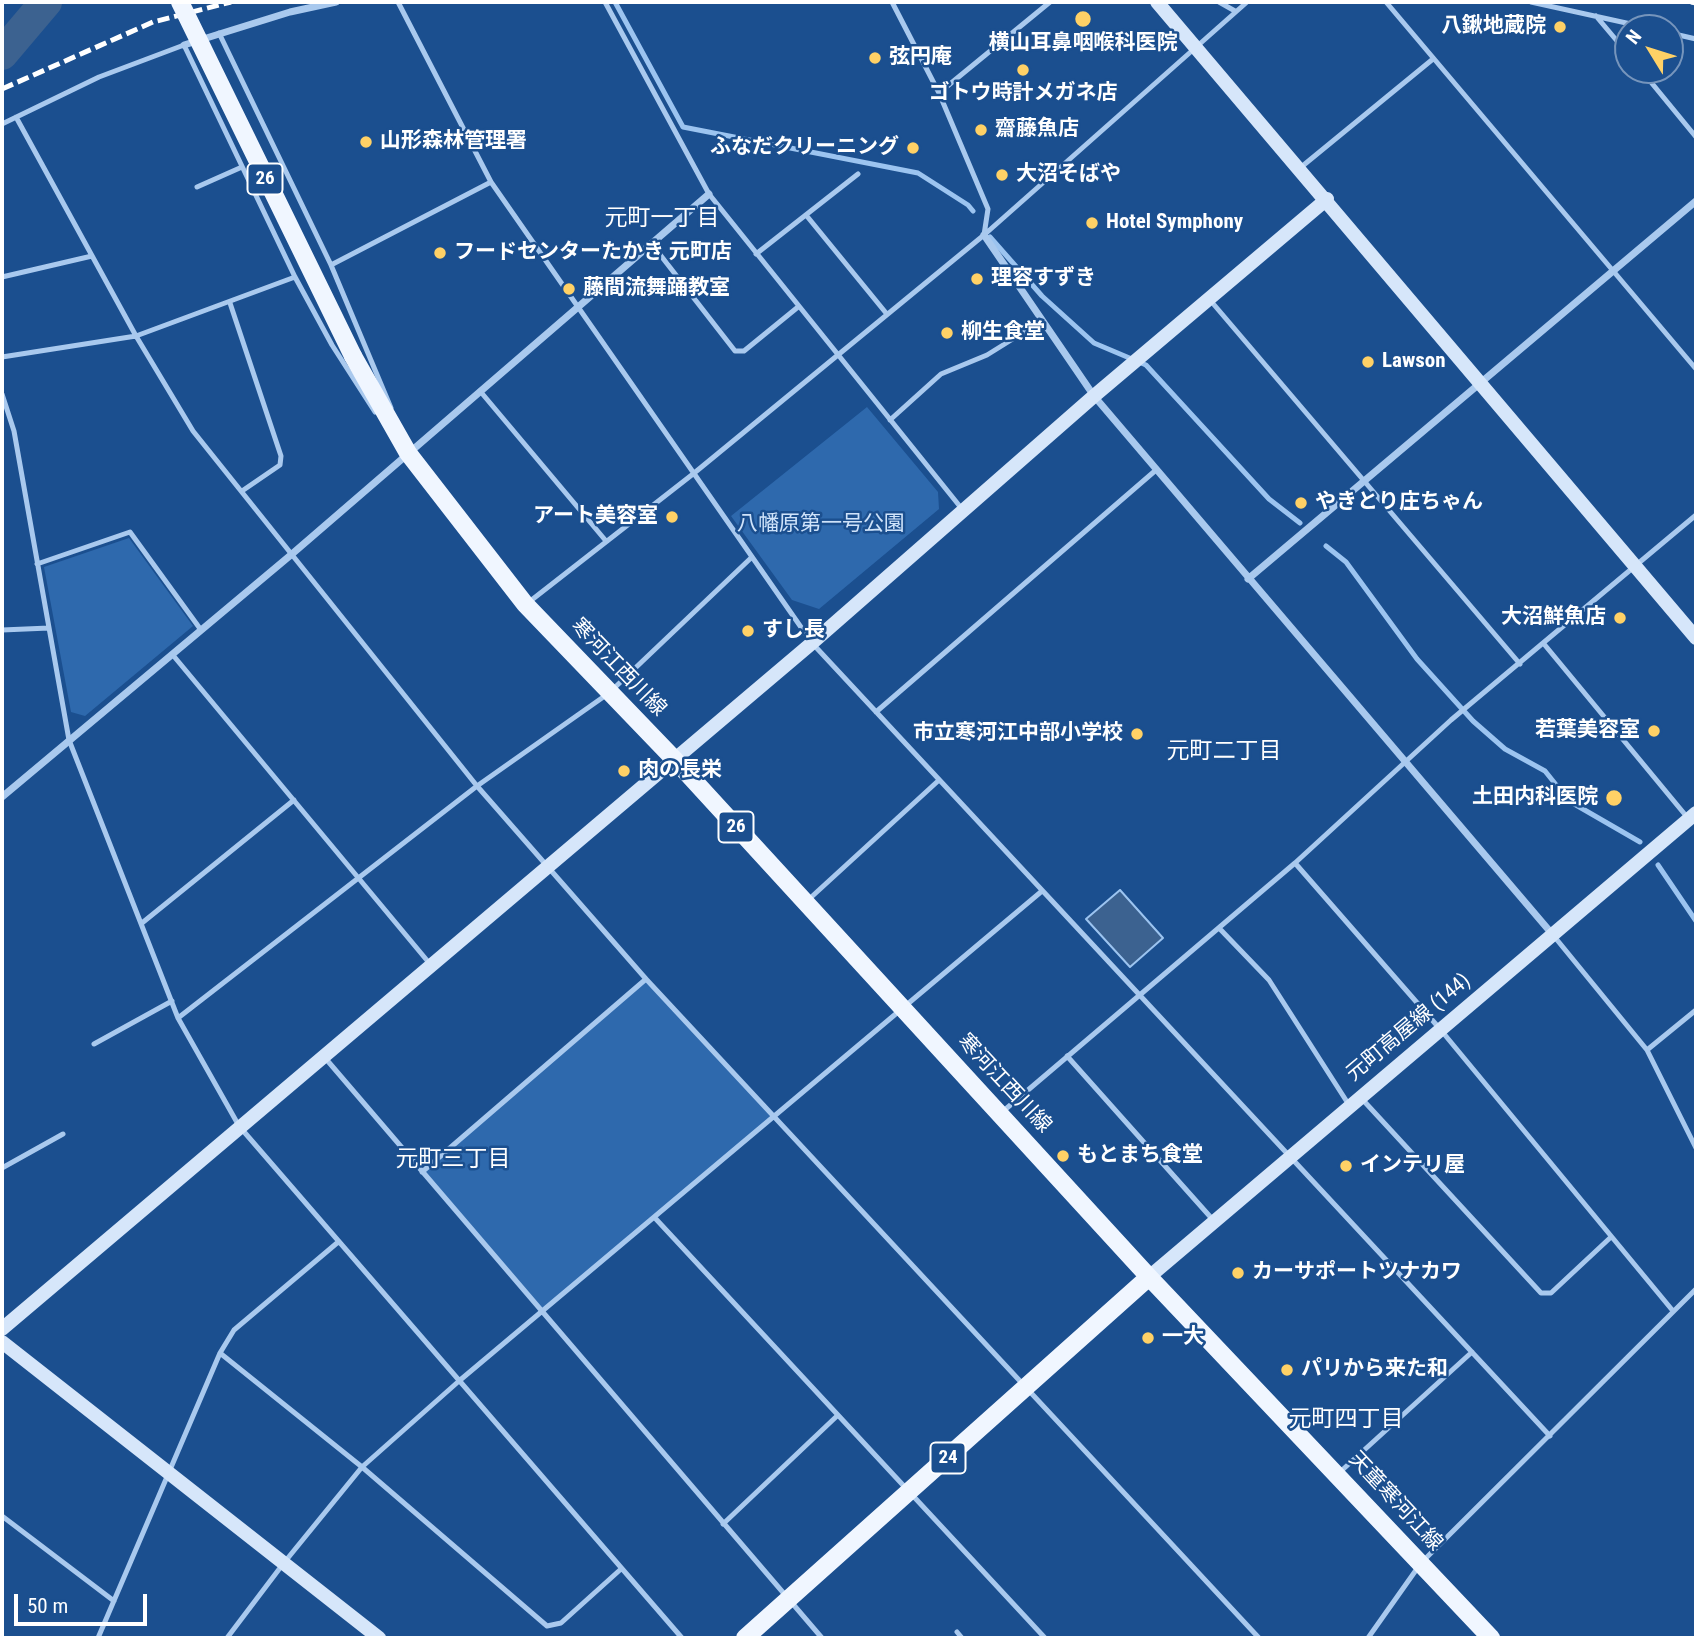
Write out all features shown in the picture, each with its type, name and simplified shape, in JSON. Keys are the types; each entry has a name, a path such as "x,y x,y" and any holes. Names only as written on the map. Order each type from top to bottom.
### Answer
{"main road":[{"name":"寒河江西川線","path":"180,2 353,356 408,453 525,604 675,760 1150,1277"},
{"name":"24","path":"745,1638 1150,1277"},
{"name":"天童寒河江線","path":"1150,1277 1491,1638"}],"street":[{"path":"184,45 335,2"},
{"path":"1157,2 1696,638"},
{"path":"2,797 292,554 709,194"},
{"path":"2,1329 675,760 964,512 1094,396 1326,199"},
{"path":"1248,579 1696,201"},
{"path":"984,235 1040,321 1094,396 1553,935"},
{"name":"元町高屋線 (144)","path":"1150,1277 1354,1101 1693,816"},
{"path":"2,1342 379,1638"}],"lane":[{"path":"398,2 491,182 575,307 812,643 1550,1436"},
{"path":"605,2 709,194 964,512"},
{"path":"891,2 939,93 988,209 984,235"},
{"path":"939,93 1050,2"},
{"path":"1219,2 1236,11"},
{"path":"525,604 693,474 984,235 1247,2"},
{"path":"1386,2 1696,369"},
{"path":"1531,2 1614,20"},
{"path":"1596,16 1614,37"},
{"path":"219,33 331,265 376,366 408,453"},
{"path":"2,124 99,78 184,45 295,277 362,394 408,453"},
{"path":"1300,168 1433,59"},
{"path":"1652,84 1696,137"},
{"path":"16,117 136,336 193,431 477,786 545,868 646,979 1259,1638"},
{"path":"197,187 242,167"},
{"path":"756,254 858,174"},
{"path":"331,265 491,182"},
{"path":"806,215 886,313"},
{"path":"651,243 735,351 744,351 798,307"},
{"path":"2,277 92,256"},
{"path":"2,357 136,336 295,277"},
{"path":"1210,300 1367,481 1520,664"},
{"path":"230,303 281,456 280,465 242,491"},
{"path":"890,420 941,374 986,355 1040,321"},
{"path":"480,391 606,541"},
{"path":"2,394 14,431 69,740 178,1018 239,1126 337,1243 682,1638"},
{"path":"876,712 1156,470"},
{"path":"1001,1113 1295,863 1451,720 1696,515"},
{"path":"37,564 130,532 201,630"},
{"path":"178,1018 359,881 477,786 609,693 752,557"},
{"path":"2,630 49,628"},
{"path":"1544,644 1693,816"},
{"path":"172,654 359,881 432,965"},
{"path":"804,903 938,781"},
{"path":"142,923 294,800"},
{"path":"1295,863 1440,1029 1673,1311"},
{"path":"227,1638 362,1467 459,1381 1042,891"},
{"path":"1219,928 1269,980 1354,1101 1541,1293 1551,1293 1611,1237"},
{"path":"1553,935 1647,1050 1696,1148"},
{"path":"422,1172 646,979"},
{"path":"94,1044 172,1001"},
{"path":"1647,1050 1696,1010"},
{"path":"324,1056 822,1638"},
{"path":"1067,1056 1214,1221"},
{"path":"2,1168 63,1134"},
{"path":"655,1218 1045,1638"},
{"path":"98,1638 220,1353 234,1330 337,1243"},
{"path":"1368,1638 1421,1563 1696,1289"},
{"path":"1338,1475 1472,1352"},
{"path":"220,1353 362,1467 547,1626 561,1623 621,1569"},
{"path":"723,1524 838,1415"},
{"path":"2,1516 114,1601"},
{"path":"957,1632 962,1638"}],"green space":[{"name":"八幡原第一号公園","path":"867,407 938,492 939,509 819,609 792,600 731,516"},
{"path":"129,538 193,626 85,716 71,712 44,567"},
{"path":"646,979 775,1117 542,1313 422,1172"}],"shaded area":[{"path":"1120,890 1163,938 1130,967 1086,919"}],"waterway":[{"path":"2,54 46,2"},
{"path":"615,2 683,127 918,173 973,211"},
{"path":"990,237 1042,296 1094,343 1146,365 1269,499 1300,523"},
{"path":"1326,546 1346,562 1417,659 1473,721 1505,749 1545,771 1569,801 1640,842"},
{"path":"1658,865 1696,921"}],"railway":[{"path":"2,89 153,22 231,2"},
{"path":"1691,2 1696,3"}],"place":[{"name":"横山耳鼻咽喉科医院","path":"1083,19"},
{"name":"八鍬地蔵院","path":"1560,27"},
{"name":"弦円庵","path":"875,58"},
{"name":"ゴトウ時計メガネ店","path":"1023,70"},
{"name":"齋藤魚店","path":"981,130"},
{"name":"山形森林管理署","path":"366,142"},
{"name":"ふなだクリーニング","path":"913,148"},
{"name":"大沼そばや","path":"1002,175"},
{"name":"Hotel Symphony","path":"1092,223"},
{"name":"フードセンターたかき 元町店","path":"440,253"},
{"name":"理容すずき","path":"977,279"},
{"name":"藤間流舞踊教室","path":"569,289"},
{"name":"柳生食堂","path":"947,333"},
{"name":"Lawson","path":"1368,362"},
{"name":"やきとり庄ちゃん","path":"1301,503"},
{"name":"アート美容室","path":"672,517"},
{"name":"大沼鮮魚店","path":"1620,618"},
{"name":"すし長","path":"748,631"},
{"name":"若葉美容室","path":"1654,731"},
{"name":"市立寒河江中部小学校","path":"1137,734"},
{"name":"肉の長栄","path":"624,771"},
{"name":"土田内科医院","path":"1614,798"},
{"name":"もとまち食堂","path":"1063,1156"},
{"name":"インテリ屋","path":"1346,1166"},
{"name":"カーサポートツナカワ","path":"1238,1273"},
{"name":"一大","path":"1148,1338"},
{"name":"パリから来た和","path":"1287,1370"}],"district":[{"name":"元町一丁目","path":"662,219"},
{"name":"元町二丁目","path":"1224,752"},
{"name":"元町三丁目","path":"453,1160"},
{"name":"元町四丁目","path":"1346,1420"}]}
